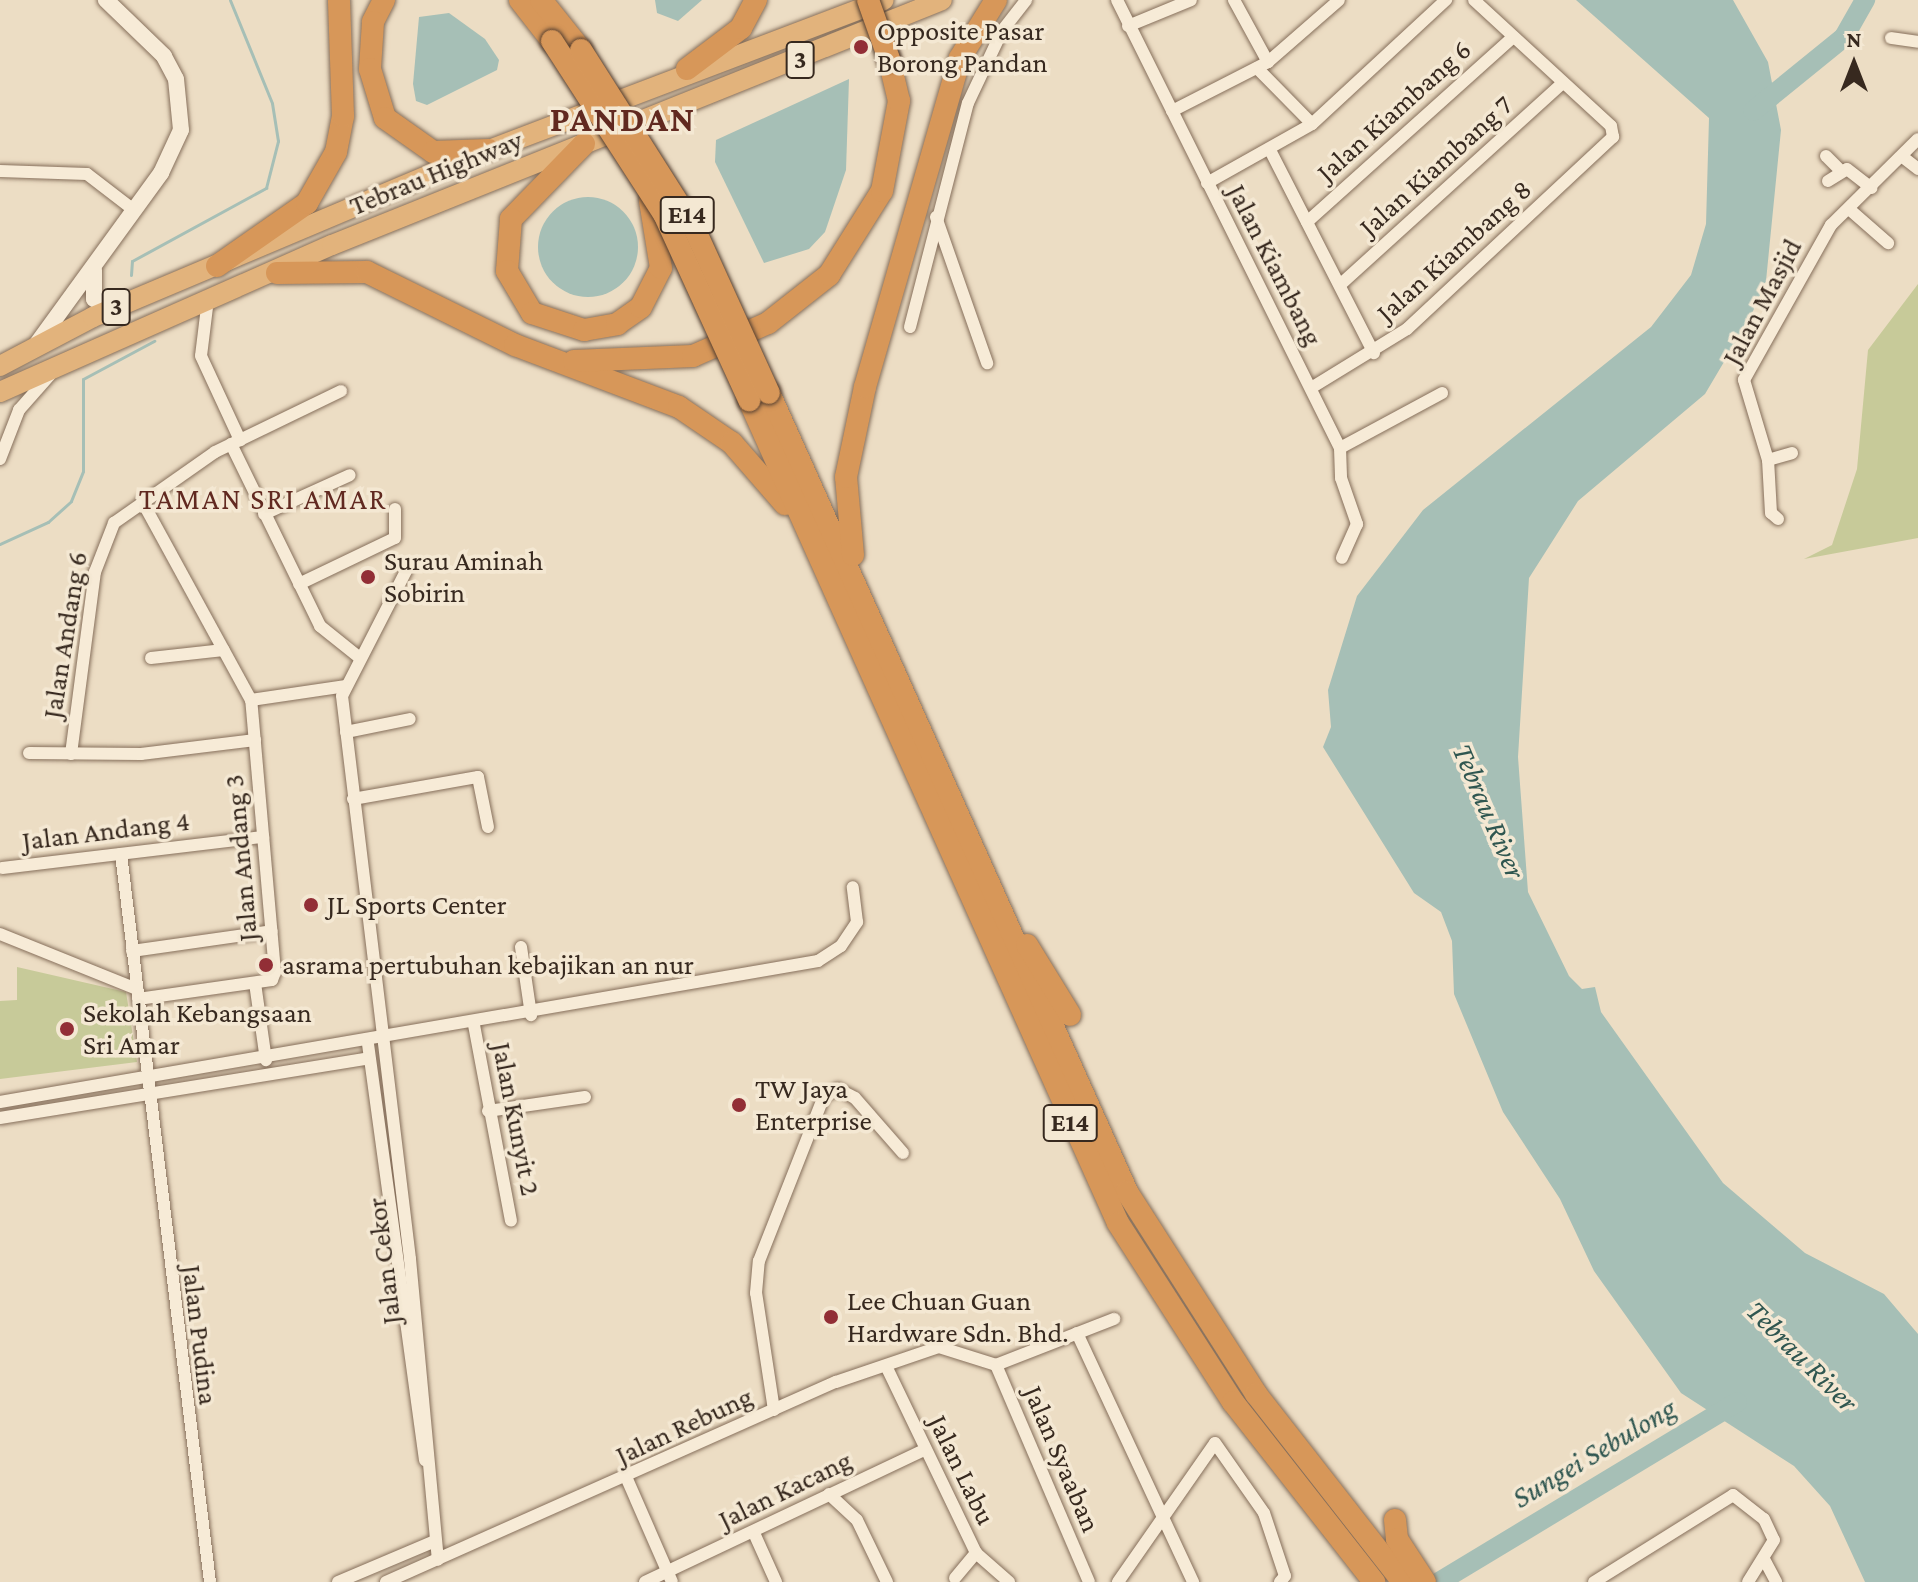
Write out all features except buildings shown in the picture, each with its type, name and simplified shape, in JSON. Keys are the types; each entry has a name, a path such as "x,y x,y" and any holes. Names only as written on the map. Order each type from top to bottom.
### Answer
{"highway":[{"path":"217,266 307,203 336,152 343,116 339,0"},
{"path":"384,0 373,22 370,69 385,118 433,152 489,150"},
{"path":"563,0 568,43"},
{"path":"687,69 741,28 756,0"},
{"path":"515,345 592,364 662,362 703,351 792,307 846,255 882,191 899,101 889,59 868,0"},
{"name":"Tebrau Highway","path":"13,357 114,308 489,150 687,69 883,0"},
{"name":"Tebrau Highway","path":"0,392 32,373 67,359 206,316 277,273 584,144 942,0"},
{"path":"859,588 845,501 852,440 960,58 996,0"},
{"path":"526,1 568,43 642,177 662,253 659,277 641,307 617,324 584,330 549,322 522,302 507,271 511,219 584,144"},
{"name":"E14","path":"568,43 694,228 759,396 805,531 1118,1223 1233,1402 1341,1522 1403,1582"},
{"name":"E14","path":"642,177 859,588 1140,1217 1341,1522 1374,1582"},
{"path":"277,273 367,272 515,345 704,422 758,469 805,531"},
{"path":"0,402 32,373"},
{"path":"991,886 1070,1015"},
{"path":"1396,1530 1425,1582"}],"street":[{"path":"13,357 99,257 174,151 182,112 164,56 106,0"},
{"path":"910,327 936,217 968,103 1002,31 1026,0"},
{"name":"Jalan Kiambang","path":"1117,0 1340,448 1341,478 1357,524 1342,558"},
{"path":"1128,26 1191,0"},
{"path":"1234,0 1262,65 1312,124"},
{"path":"1172,111 1262,65 1339,0"},
{"path":"1207,183 1271,152 1312,124 1446,0"},
{"path":"1474,0 1563,83"},
{"name":"Jalan Kiambang 6","path":"1307,222 1513,37"},
{"path":"1891,38 1918,42"},
{"name":"Jalan Kiambang 8","path":"1311,388 1374,353 1615,131 1563,83"},
{"name":"Jalan Kiambang 7","path":"1341,284 1563,83"},
{"name":"Jalan Masjid","path":"1778,519 1771,513 1768,460 1744,380 1831,225 1904,158 1918,139"},
{"path":"1271,152 1374,353"},
{"path":"1826,156 1839,169 1871,188"},
{"path":"1904,158 1918,169"},
{"path":"1828,181 1839,169"},
{"path":"0,171 87,174 134,210"},
{"path":"1849,209 1888,243"},
{"path":"936,217 987,363"},
{"path":"99,257 91,290 100,305 114,308"},
{"path":"206,316 201,356 264,514 326,633 360,658"},
{"path":"0,459 23,404 67,359"},
{"name":"Jalan Andang 6","path":"71,754 95,572 114,523 142,501 236,442 341,391"},
{"path":"1340,448 1442,393"},
{"path":"1768,460 1792,453"},
{"path":"264,514 350,475"},
{"name":"Jalan Andang 3","path":"142,501 251,700 275,972 272,980 255,983"},
{"path":"299,584 395,538 395,509"},
{"name":"Jalan Cekor","path":"406,571 346,686 346,732 374,1043 410,1259 438,1560"},
{"path":"151,658 224,650"},
{"path":"251,700 346,686"},
{"path":"346,732 410,719"},
{"path":"29,753 141,754 255,740"},
{"path":"353,799 478,777 488,827"},
{"name":"Jalan Andang 4","path":"2,868 263,837"},
{"name":"Jalan Pudina","path":"121,854 210,1582"},
{"path":"0,1102 374,1043 818,961 841,946 857,922 853,887"},
{"path":"132,951 272,931"},
{"path":"0,934 137,994 255,983 266,1060"},
{"path":"521,947 531,1015"},
{"name":"Jalan Kunyit 2","path":"474,1025 511,1221"},
{"path":"0,1118 369,1058 374,1043"},
{"name":"Jalan Cekor","path":"369,1058 418,1437 429,1475"},
{"path":"348,1061 373,1081"},
{"path":"774,1410 756,1293 759,1261 824,1096 844,1091 903,1153"},
{"path":"488,1111 585,1097"},
{"path":"996,1365 1114,1319"},
{"path":"1077,1333 1193,1582"},
{"name":"Jalan Rebung","path":"386,1582 453,1556 627,1479 774,1410 939,1347"},
{"name":"Jalan Syaaban","path":"939,1347 996,1365 1089,1582"},
{"name":"Jalan Labu","path":"887,1368 976,1553 1009,1582"},
{"path":"1118,1582 1215,1443 1264,1513 1285,1576 1280,1582"},
{"name":"Jalan Kacang","path":"645,1582 670,1577 829,1494 924,1450"},
{"path":"627,1479 670,1577"},
{"path":"829,1494 857,1520 887,1582"},
{"path":"1594,1582 1733,1495 1771,1526 1774,1540 1748,1582"},
{"path":"754,1533 776,1582"},
{"path":"338,1582 435,1541 453,1556"},
{"path":"955,1578 976,1553"},
{"path":"1764,1559 1776,1582"}],"green space":[{"path":"1918,284 1918,538 1804,559 1832,545 1857,469 1868,350"},
{"name":"Sekolah Kebangsaan Sri Amar","path":"17,967 126,992 137,1062 0,1079 0,1001 17,1000"}],"water":[{"path":"655,0 702,0 678,21 657,13"},
{"name":"Tebrau River","path":"1576,0 1733,0 1768,62 1781,130 1766,281 1750,318 1705,394 1578,501 1529,578 1518,757 1528,892 1569,976 1582,989 1595,987 1601,1012 1723,1183 1805,1253 1884,1294 1918,1334 1918,1582 1865,1582 1830,1506 1794,1466 1681,1393 1594,1271 1560,1199 1503,1112 1454,994 1452,941 1441,912 1414,893 1323,747 1331,727 1328,690 1357,596 1423,510 1651,327 1691,275 1706,224 1709,118"},
{"path":"449,13 485,39 499,60 497,70 427,105 416,101 413,84 419,17"},
{"path":"849,79 846,170 825,232 809,249 764,263 715,162 716,140"},
{"path":"588,197 607,201 624,211 634,228 638,247 634,266 624,283 607,293 588,297 569,293 552,283 542,266 538,247 542,228 552,211 569,201"}],"waterway":[{"path":"131,275 132,261 266,188 278,141 272,103 230,0"},
{"path":"1753,111 1844,37 1865,0"},
{"path":"0,544 48,522 71,501 83,471 83,379 154,341"},
{"name":"Sungei Sebulong","path":"1439,1582 1737,1402"}],"place":[{"name":"Opposite Pasar Borong Pandan","path":"861,47"},
{"name":"Surau Aminah Sobirin","path":"368,577"},
{"name":"JL Sports Center","path":"311,905"},
{"name":"asrama pertubuhan kebajikan an nur","path":"266,965"},
{"name":"Sekolah Kebangsaan Sri Amar","path":"67,1029"},
{"name":"TW Jaya Enterprise","path":"739,1105"},
{"name":"Lee Chuan Guan Hardware Sdn. Bhd.","path":"831,1317"}],"district":[{"name":"PANDAN","path":"623,120"},
{"name":"TAMAN SRI AMAR","path":"263,499"}]}
